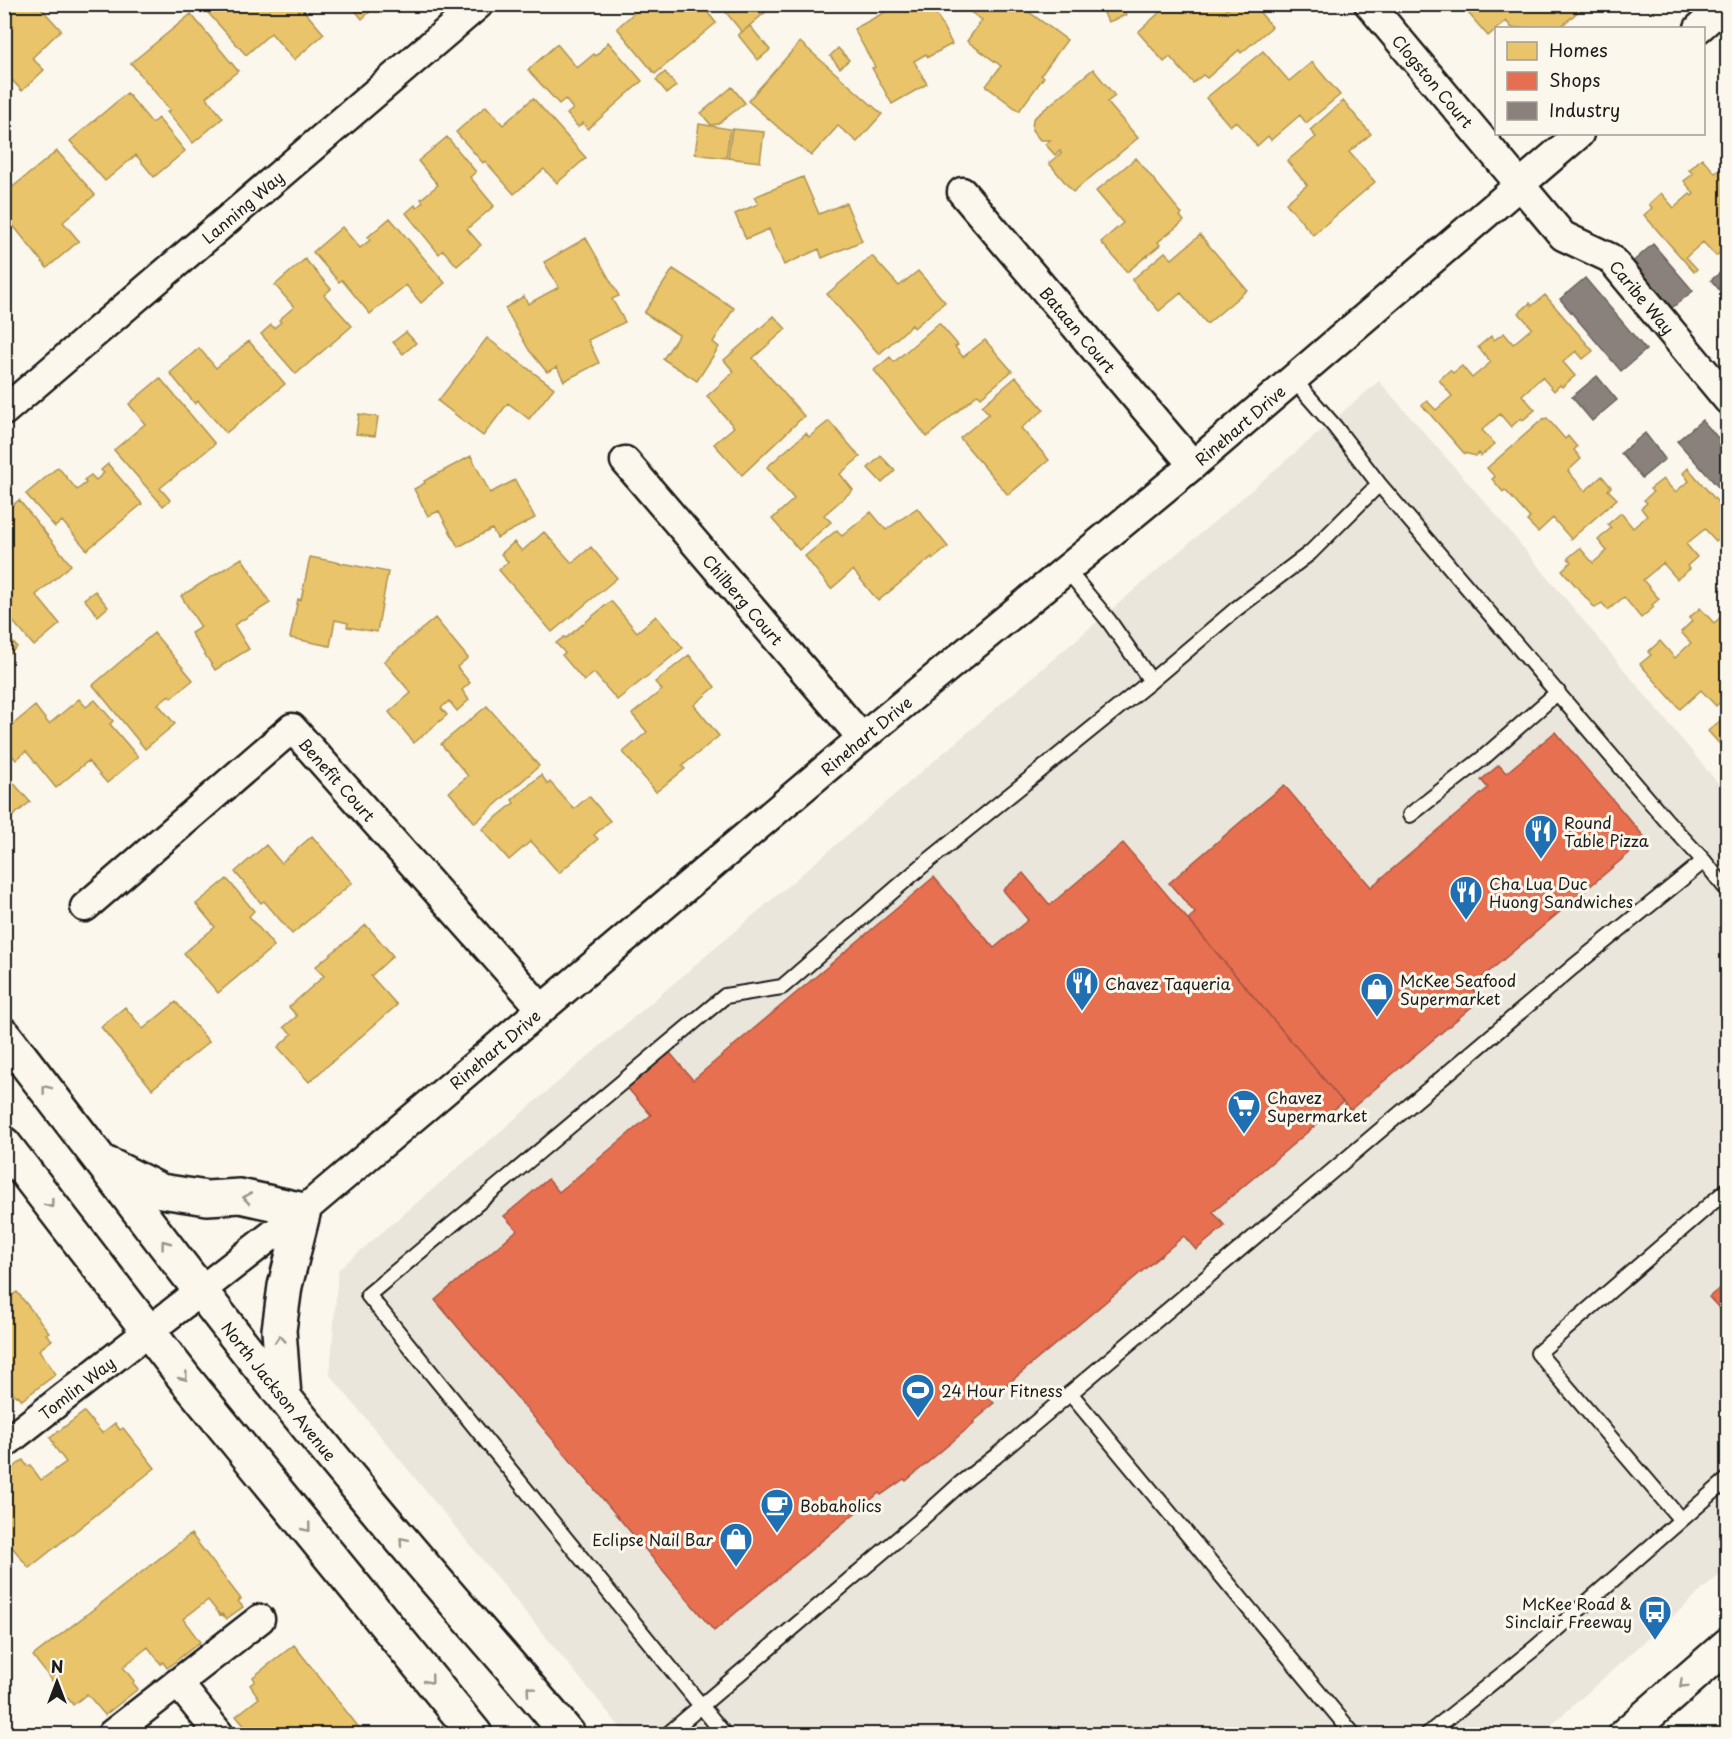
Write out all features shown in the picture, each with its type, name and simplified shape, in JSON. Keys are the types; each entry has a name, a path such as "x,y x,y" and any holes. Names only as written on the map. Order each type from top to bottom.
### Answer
{"main road":[{"name":"North Jackson Avenue","path":"4,1035 199,1291 359,1490 568,1734"},
{"path":"4,1144 186,1380 475,1734"},
{"path":"102,1161 161,1191 207,1198 240,1196 304,1210 285,1286 279,1330 284,1397"},
{"path":"1626,1734 1728,1646"}],"street":[{"name":"Lanning Way","path":"4,411 479,4"},
{"name":"Clogston Court","path":"1369,4 1520,185"},
{"path":"1699,27 1726,4"},
{"name":"Rinehart Drive","path":"148,1330 236,1265 304,1210 862,738 1193,465 1578,135"},
{"name":"Caribe Way","path":"1520,185 1563,236 1610,258 1728,400"},
{"name":"Bataan Court","path":"962,192 1193,465"},
{"name":"Chilberg Court","path":"625,460 862,738"},
{"name":"Benefit Court","path":"86,907 292,728 541,1008"},
{"name":"Tomlin Way","path":"4,1444 148,1330"},
{"path":"112,1734 260,1619"},
{"path":"178,1683 219,1734"}],"lane":[{"path":"1293,379 1335,427 1379,484 1728,891"},
{"path":"724,1734 368,1295 725,996 782,987 922,866 1151,681 1236,609 1310,553 1379,484"},
{"path":"1067,570 1109,621 1151,681"},
{"path":"1410,815 1483,758 1558,692"},
{"path":"668,1734 961,1483 1564,974 1704,861"},
{"path":"1681,1520 1538,1353 1728,1189"},
{"path":"1070,1393 1353,1734"},
{"path":"1428,1734 1535,1648 1728,1479"}],"shaded area":[{"path":"1379,381 1492,510 1727,794 1727,1568 1541,1734 626,1734 330,1375 338,1270"}],"building: Homes":[{"path":"4,4 37,4 61,30 32,58 44,70 22,91 10,78 7,80 4,76"},
{"path":"200,4 293,4 291,7 298,4 324,34 294,60 271,33 246,55"},
{"path":"350,4 386,4 379,10 375,7 362,19"},
{"path":"644,4 701,4 716,23 655,74 617,28"},
{"path":"719,4 775,4 742,32"},
{"path":"895,4 931,4 952,44 928,57 926,54 914,61 927,84 892,104 854,29 896,6"},
{"path":"974,4 1018,4 1067,40 1041,75 1044,77 1019,111 986,86 1001,66 967,41 982,20 969,11"},
{"path":"1100,4 1121,4 1126,15 1108,22"},
{"path":"1169,4 1222,4 1227,10 1234,4 1253,4 1272,27 1241,53 1239,50 1207,78 1203,75 1193,83 1170,57 1164,62 1138,32"},
{"path":"1463,4 1587,4 1560,27 1511,27 1506,21 1499,27 1495,27 1495,30 1488,36 1462,6"},
{"path":"191,14 238,71 206,97 223,118 193,143 167,112 170,110 131,63"},
{"path":"750,26 770,50 758,60 738,35"},
{"path":"608,42 642,81 588,129 583,123 578,127 567,114 573,109 565,99 559,104 528,70 557,44 577,68 594,54 596,56"},
{"path":"800,42 882,114 857,142 838,126 811,156 748,101"},
{"path":"838,48 849,60 840,68 830,56"},
{"path":"1263,51 1289,81 1312,62 1340,95 1306,123 1300,115 1271,140 1268,136 1257,146 1236,121 1230,126 1206,98"},
{"path":"1093,69 1115,96 1107,102 1138,138 1073,192 1049,163 1061,153 1060,151 1055,155 1045,144 1050,140 1040,140 1032,130 1033,119"},
{"path":"665,72 676,86 667,93 656,80"},
{"path":"732,87 745,103 718,124 711,125 701,113"},
{"path":"127,93 152,123 158,118 185,151 154,177 136,155 105,181 70,141"},
{"path":"533,98 586,158 557,183 544,169 514,194 456,132 486,106 503,125"},
{"path":"1343,101 1371,134 1349,152 1375,182 1313,235 1286,203 1307,185 1287,161 1316,137 1310,130"},
{"path":"699,124 730,129 726,158 695,154"},
{"path":"732,129 764,132 760,162 728,158"},
{"path":"447,137 476,172 470,177 494,206 467,229 481,245 457,266 443,250 439,254 406,213 415,205 416,208 423,202 421,199 438,185 418,161"},
{"path":"57,151 95,195 63,222 79,241 47,268 4,214 4,194"},
{"path":"1136,158 1182,214 1180,216 1184,221 1158,242 1160,245 1127,272 1101,242 1123,223 1096,191"},
{"path":"1702,158 1715,173 1728,162 1728,224 1725,226 1728,229 1728,246 1716,256 1703,242 1686,257 1697,269 1694,272 1644,215 1652,208 1649,204 1661,193 1674,208 1690,194 1692,196 1694,194 1684,181 1693,174 1689,170"},
{"path":"803,177 819,214 846,203 862,241 822,258 819,249 784,265 769,229 746,239 735,214 758,204 754,197"},
{"path":"390,218 445,283 421,303 406,285 370,314 342,280 339,282 313,252 342,227 360,248 370,240 368,237"},
{"path":"1200,235 1247,290 1207,324 1181,293 1159,311 1132,280 1165,252 1172,259"},
{"path":"586,238 619,296 612,299 625,322 588,340 599,363 564,381 557,367 547,372 529,350 505,308 524,296 528,304 559,287 544,262"},
{"path":"872,256 899,286 918,271 945,302 914,328 912,325 879,354 827,294"},
{"path":"305,259 331,289 324,295 352,326 296,374 261,334 271,325 274,328 281,322 279,320 294,307 275,285"},
{"path":"673,269 734,308 713,342 719,347 697,381 663,359 679,335 644,313"},
{"path":"1545,295 1593,351 1583,359 1576,351 1563,362 1575,376 1562,387 1560,385 1554,391 1542,377 1522,395 1535,410 1523,420 1521,418 1511,427 1500,414 1482,430 1495,444 1481,456 1479,453 1476,456 1464,453 1422,405 1427,401 1436,410 1452,396 1439,380 1450,370 1453,373 1462,366 1472,378 1491,362 1478,347 1491,336 1494,340 1504,333 1513,344 1532,328 1519,313 1530,303 1532,306"},
{"path":"774,316 786,329 753,358 804,416 742,475 714,444 734,427 707,396 734,372 724,360"},
{"path":"939,323 958,345 955,347 963,357 985,340 1012,371 981,397 978,394 927,437 874,370 890,357 894,362"},
{"path":"406,332 416,343 403,354 393,342"},
{"path":"487,338 554,388 529,419 508,403 483,436 438,401"},
{"path":"249,341 285,384 226,433 198,401 195,404 170,373 199,348 216,368"},
{"path":"1016,377 1044,410 1021,428 1049,460 1008,495 960,438 989,414 982,406"},
{"path":"160,378 215,444 160,488 170,500 163,506 114,450 145,424 129,404"},
{"path":"359,414 378,417 375,436 356,434"},
{"path":"1547,418 1565,439 1568,436 1577,447 1574,450 1581,459 1568,471 1585,491 1602,476 1611,487 1608,490 1617,499 1571,539 1553,518 1538,532 1527,521 1530,518 1492,479 1495,477 1487,468"},
{"path":"829,421 860,457 840,474 853,490 824,515 831,522 799,550 772,519 794,499 767,467 806,433 809,437"},
{"path":"471,456 490,493 515,480 535,518 497,538 492,529 458,547 439,511 428,516 414,489 425,483 424,481"},
{"path":"881,456 895,471 882,483 868,468"},
{"path":"108,464 142,504 87,550 62,521 55,527 26,494 58,467 77,490 86,483 84,480 91,475 96,480 104,473 101,470"},
{"path":"1688,468 1728,514 1728,531 1716,541 1705,529 1686,544 1697,557 1687,566 1690,569 1677,579 1663,563 1643,580 1659,599 1652,605 1654,607 1641,618 1624,597 1608,610 1602,603 1595,608 1562,570 1571,562 1568,558 1580,548 1593,563 1607,551 1598,540 1611,528 1608,524 1621,513 1633,528 1647,516 1641,508 1647,503 1644,500 1653,492 1650,489 1663,479 1675,492 1689,481 1683,473"},
{"path":"19,500 71,565 36,595 60,624 34,646 4,611 4,512"},
{"path":"917,508 948,547 933,559 932,557 878,601 853,570 831,589 805,556 837,530 842,536 871,512 886,530"},
{"path":"544,532 572,563 591,547 617,578 552,632 499,570 508,562 501,554 514,542 522,551"},
{"path":"310,557 388,572 377,632 347,627 348,623 335,620 330,646 290,638"},
{"path":"242,558 270,603 234,625 249,649 215,670 191,633 201,627 181,596"},
{"path":"95,591 108,607 98,616 84,599"},
{"path":"611,601 637,632 656,616 683,648 617,700 594,673 584,681 562,655 565,653 556,643 566,638"},
{"path":"1700,608 1714,623 1728,611 1728,691 1724,694 1726,697 1716,706 1701,690 1680,709 1640,664 1651,655 1648,652 1660,641 1675,658 1691,643 1681,632 1692,621 1689,618"},
{"path":"435,618 468,658 457,667 470,683 462,690 469,700 457,711 449,701 441,708 447,715 414,743 389,712 411,693 384,661"},
{"path":"4,633 17,647 4,658"},
{"path":"154,633 193,680 171,698 169,695 158,704 175,724 145,749 93,685"},
{"path":"689,655 715,687 694,705 719,736 682,766 685,769 656,792 623,752 647,732 632,714 662,690 655,682"},
{"path":"79,699 86,707 95,700 113,721 110,724 138,757 107,783 88,761 56,788 26,751 16,760 4,746 4,732 35,706 49,724"},
{"path":"487,706 539,766 475,823 449,792 468,776 441,744"},
{"path":"1728,714 1728,752 1727,752 1708,731"},
{"path":"4,772 30,802 7,821 4,818"},
{"path":"541,775 574,809 589,796 610,821 594,835 598,839 559,873 531,841 509,860 482,829 514,803 512,800"},
{"path":"312,836 352,883 292,934 264,901 261,903 235,872 266,845 281,863"},
{"path":"227,879 254,911 249,916 274,946 218,993 184,953 215,927 196,904"},
{"path":"366,925 393,956 371,976 397,1005 309,1082 278,1047 292,1034 284,1027 297,1016 289,1007 324,976 315,967"},
{"path":"176,1002 209,1042 152,1089 101,1027 125,1007 143,1029"},
{"path":"17,1292 49,1332 46,1334 52,1340 39,1350 56,1374 22,1400 4,1382 4,1301"},
{"path":"84,1412 102,1433 115,1423 120,1430 123,1428 155,1468 29,1568 4,1537 4,1510 7,1508 4,1506 4,1475 23,1460 27,1466 30,1465 41,1480 66,1462 50,1438"},
{"path":"191,1534 241,1599 238,1601 243,1607 226,1619 208,1600 183,1619 200,1642 167,1668 148,1647 123,1667 138,1689 105,1715 87,1694 73,1705 33,1656"},
{"path":"294,1645 364,1734 288,1734 285,1730 280,1734 251,1734 236,1716 259,1698 250,1685 255,1681 253,1677"}],"building: Shops":[{"path":"1555,732 1646,839 1471,987 1481,999 1350,1110 1188,919 1195,913 1169,883 1284,785 1371,887 1488,788 1481,780 1499,765 1506,773"},
{"path":"1123,843 1343,1102 1213,1212 1225,1226 1196,1250 1184,1236 990,1399 994,1403 974,1423 906,1481 904,1479 881,1495 879,1493 714,1631 435,1300 517,1230 504,1216 548,1179 559,1192 651,1115 624,1084 666,1048 693,1080 934,877 994,948 1028,920 1003,890 1023,873 1050,905"},
{"path":"1728,1281 1728,1318 1709,1297"}],"building: Industry":[{"path":"1653,244 1693,291 1668,311 1629,265"},
{"path":"1728,266 1728,300 1711,280"},
{"path":"1585,278 1646,350 1621,371 1560,299"},
{"path":"1597,376 1617,400 1592,421 1572,397"},
{"path":"1702,420 1728,449 1728,498 1677,441"},
{"path":"1645,433 1665,459 1642,478 1621,453"}],"place":[{"name":"Round Table Pizza","path":"1541,860"},
{"name":"Cha Lua Duc Huong Sandwiches","path":"1466,921"},
{"name":"Chavez Taqueria","path":"1082,1012"},
{"name":"McKee Seafood Supermarket","path":"1377,1018"},
{"name":"Chavez Supermarket","path":"1244,1135"},
{"name":"24 Hour Fitness","path":"918,1419"},
{"name":"Bobaholics","path":"777,1534"},
{"name":"Eclipse Nail Bar","path":"736,1568"},
{"name":"McKee Road & Sinclair Freeway","path":"1655,1641"}]}
